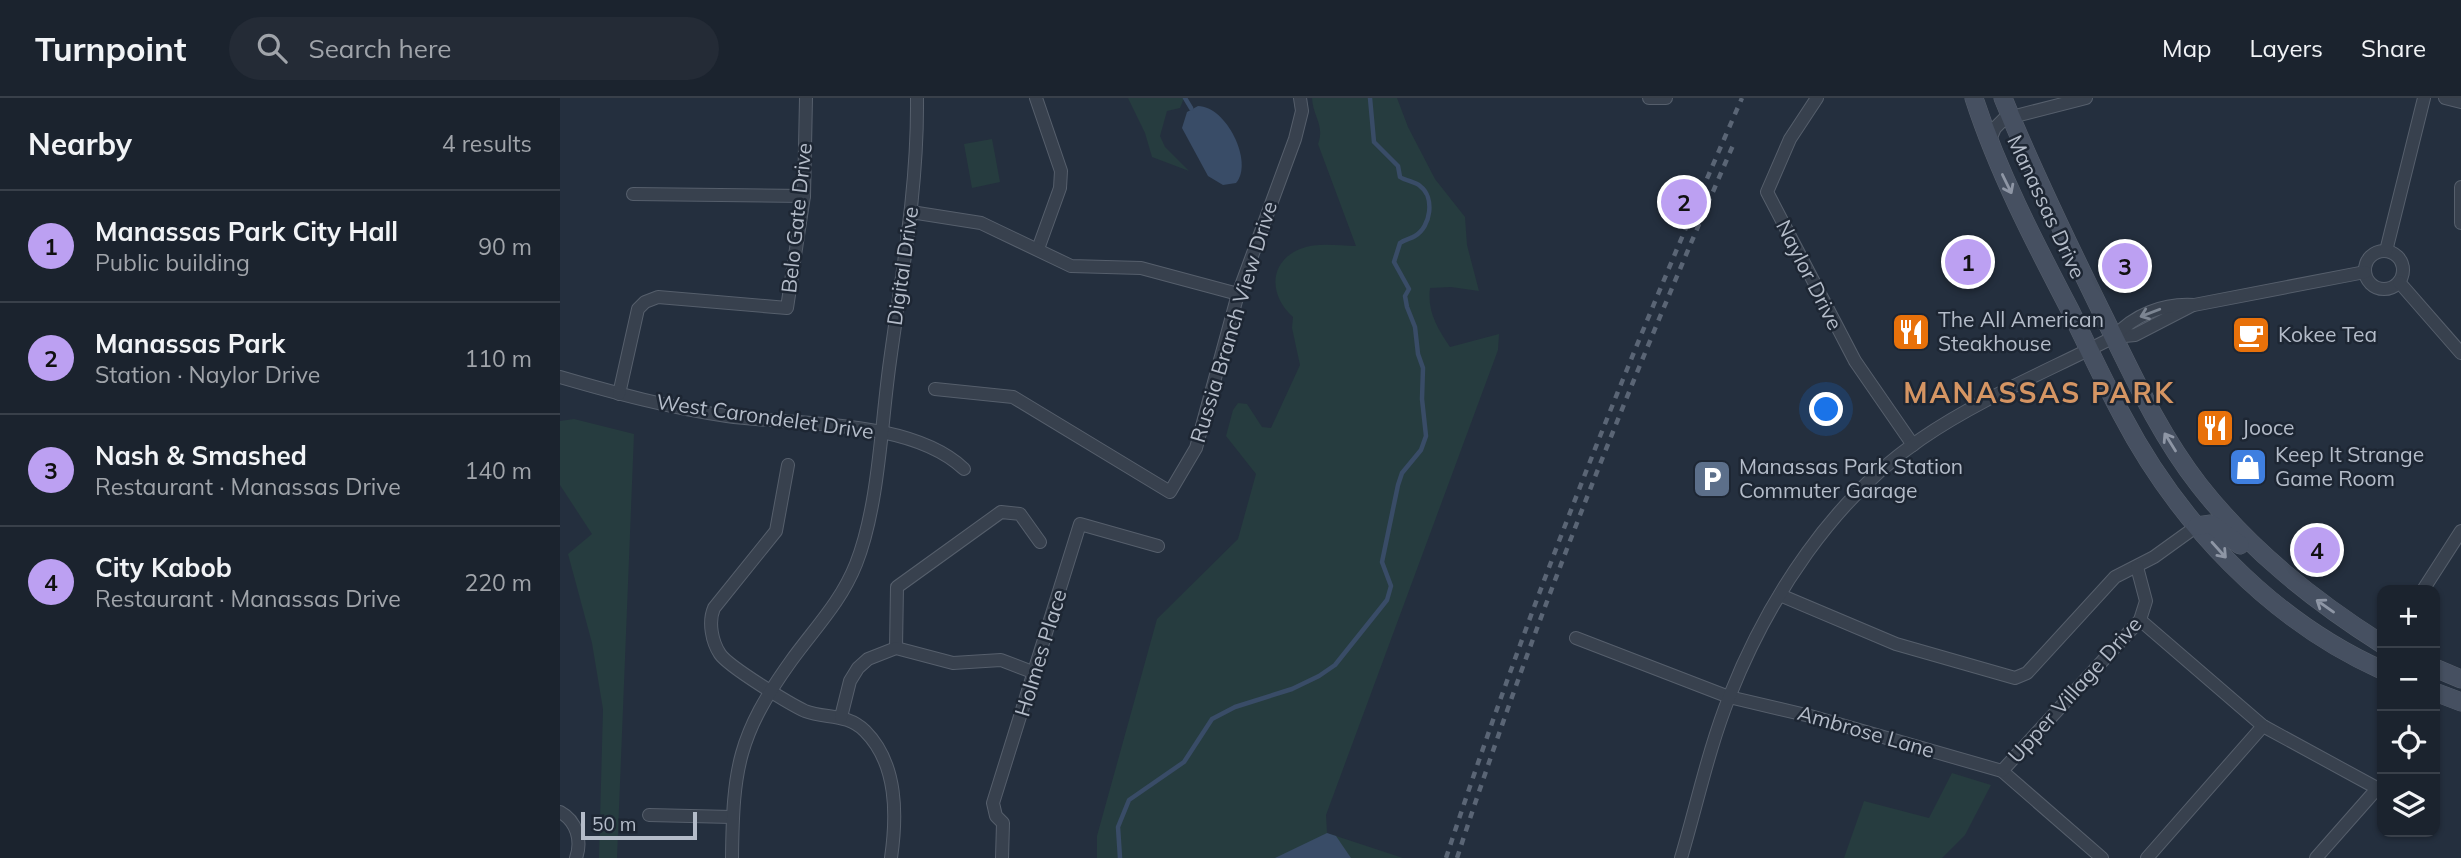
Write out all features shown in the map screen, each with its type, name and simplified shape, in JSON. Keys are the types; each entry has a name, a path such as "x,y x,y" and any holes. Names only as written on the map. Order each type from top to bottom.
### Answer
{"main road":[{"name":"Manassas Drive","path":"1973,98 1989,142 2031,234 2122,415 2148,458 2197,526 2230,562 2276,604 2343,649 2377,663"},
{"name":"Manassas Drive","path":"2003,98 2037,181 2114,337 2183,463 2240,533 2273,564 2305,592 2377,641"},
{"path":"2197,526 2211,524 2253,555 2273,564"},
{"path":"2440,670 2461,678"},
{"path":"2440,694 2461,702"}],"street":[{"name":"Belo Gate Drive","path":"619,394 635,317 645,302 658,297 787,308 804,196 806,98"},
{"name":"Digital Drive","path":"732,858 732,817 737,764 751,726 771,691 845,590 857,562 882,433 911,212 916,98"},
{"path":"1036,98 1061,171 1060,188 1038,249"},
{"name":"Russia Branch View Drive","path":"935,389 1013,397 1170,492 1196,448 1238,294 1295,139 1302,111 1300,98"},
{"path":"1649,98 1666,98"},
{"name":"Naylor Drive","path":"1817,98 1790,139 1767,192 1855,361 1913,444"},
{"path":"1989,142 2001,121 2086,98"},
{"path":"2386,251 2424,98"},
{"path":"2445,98 2461,102"},
{"path":"2461,187 2461,223"},
{"path":"633,194 804,196"},
{"path":"911,212 981,223 1070,266 1141,268 1238,294"},
{"path":"2386,251 2401,260 2404,271 2399,282 2388,289 2375,288 2365,272 2373,254 2386,251"},
{"path":"1681,858 1729,697 1780,595 1829,526 1865,487 1913,444 1978,406 2114,337 2128,321 2172,304 2194,304 2365,272"},
{"path":"2399,282 2461,353"},
{"name":"West Carondelet Drive","path":"560,377 619,394 727,416 882,433 935,449 964,469"},
{"path":"788,465 776,531 711,615 712,633 720,655 771,691 810,712 853,721 870,736 885,766 896,811 891,858"},
{"path":"895,648 897,587 1001,512 1020,514 1040,542"},
{"name":"Holmes Place","path":"1002,858 1003,823 996,816 993,803 1080,524 1158,546"},
{"path":"1780,595 1896,644 2015,678 2027,673 2115,577 2137,566 2197,526"},
{"path":"2426,585 2461,531"},
{"name":"Upper Village Drive","path":"2002,771 2140,620 2146,601 2137,566"},
{"path":"2140,620 2263,726 2376,789 2316,858"},
{"name":"Ambrose Lane","path":"1576,638 1729,697 1810,716 2002,771"},
{"path":"841,717 850,681 858,668 868,659 895,648 953,663 1001,660 1035,673"},
{"path":"2147,858 2263,726"},
{"path":"2002,771 2102,858"},
{"path":"560,812 571,820 576,830 579,844 576,858"},
{"path":"649,815 732,817"}],"green space":[{"path":"1128,98 1184,98 1180,108 1167,111 1160,136 1165,147 1189,171 1152,157 1145,133"},
{"path":"1312,98 1397,98 1408,127 1435,179 1465,217 1467,245 1479,291 1451,287 1430,288 1434,319 1450,347 1499,334 1498,350 1326,815 1327,833 1403,858 1097,858 1097,836 1157,619 1238,539 1256,474 1226,436 1233,410 1238,403 1247,404 1262,427 1271,428 1300,365 1292,328 1293,317 1285,309 1276,290 1277,271 1282,262 1300,249 1321,245 1356,246 1318,144 1320,131"},
{"path":"992,139 1000,182 972,188 964,144"},
{"path":"574,419 634,434 617,858 599,858 603,709 592,643 568,554 592,534 560,485 560,421"},
{"path":"1952,773 1991,785 1965,835 1942,858 1844,858 1864,801 1929,818"}],"water":[{"path":"1198,106 1208,108 1218,115 1234,137 1242,162 1241,174 1236,183 1223,185 1208,176 1182,128 1187,112"},
{"path":"1327,833 1336,836 1351,858 1275,858"}],"waterway":[{"path":"1185,98 1191,108"},
{"path":"1120,858 1118,827 1129,800 1184,762 1212,719 1235,707 1292,689 1319,676 1335,665 1387,600 1391,586 1382,562 1398,485 1402,473 1421,450 1426,436 1422,399 1423,368 1418,354 1415,327 1405,296 1409,289 1394,262 1400,243 1415,236 1425,226 1429,204 1425,191 1400,177 1398,166 1374,142 1370,98"}],"railway":[{"path":"1446,858 1548,569 1662,285 1742,98"},
{"path":"1457,858 1552,587 1659,320 1734,143"}],"place":[{"name":"Manassas Park","path":"1684,202"},
{"name":"Manassas Park City Hall","path":"1968,262"},
{"name":"Nash & Smashed","path":"2125,266"},
{"name":"The All American Steakhouse","path":"1911,332"},
{"name":"Kokee Tea","path":"2251,335"},
{"name":"Jooce","path":"2215,428"},
{"name":"Keep It Strange Game Room","path":"2248,467"},
{"name":"Manassas Park Station Commuter Garage","path":"1712,479"},
{"name":"City Kabob","path":"2317,550"}],"district":[{"name":"MANASSAS PARK","path":"2039,393"}]}
